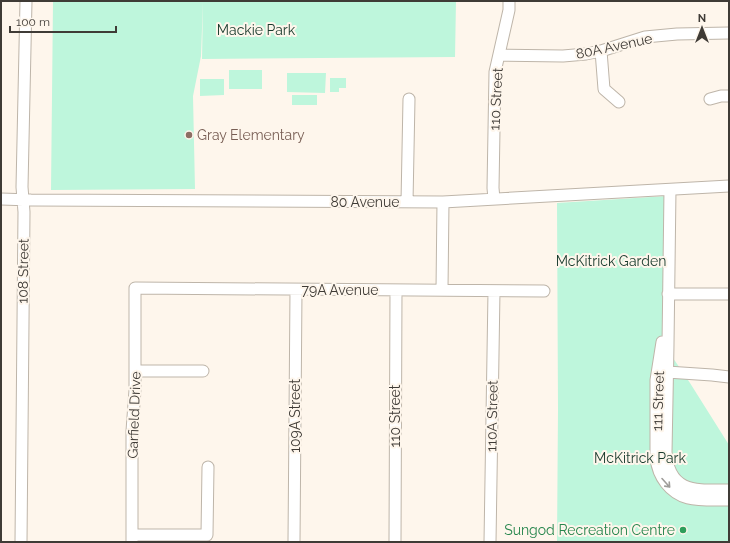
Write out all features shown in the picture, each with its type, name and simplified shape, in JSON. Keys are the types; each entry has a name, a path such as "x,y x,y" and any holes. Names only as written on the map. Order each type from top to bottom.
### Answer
{"street":[{"name":"108 Street","path":"20,542 24,220 22,180 26,1"},
{"name":"110 Street","path":"494,199 495,72 509,10 509,1"},
{"name":"80A Avenue","path":"499,55 563,56 586,54 644,38 677,34 729,33"},
{"path":"601,51 604,89 619,102"},
{"path":"710,99 721,96 729,96"},
{"path":"407,202 409,99"},
{"name":"80 Avenue","path":"1,199 443,202 729,186"},
{"name":"111 Street","path":"670,190 667,463 670,472 683,485 693,489 729,490"},
{"path":"442,290 443,202"},
{"name":"79A Avenue","path":"135,288 544,291"},
{"name":"Garfield Drive","path":"132,538 132,431 135,390 135,288"},
{"name":"109A Street","path":"294,542 296,290"},
{"name":"110 Street","path":"395,542 396,290"},
{"name":"110A Street","path":"490,542 494,291"},
{"path":"668,294 729,294"},
{"name":"111 Street","path":"668,322 663,337 656,380 656,458 658,471 665,482 675,492 682,496 696,499 729,500"},
{"path":"135,371 203,371"},
{"path":"667,372 729,377"},
{"path":"132,538 207,535 208,467"}],"green space":[{"path":"53,1 203,1 201,56 193,96 195,189 51,190"},
{"name":"Mackie Park","path":"203,1 456,1 455,57 202,59"},
{"path":"229,70 262,70 262,89 229,89"},
{"path":"287,73 326,73 325,93 287,92"},
{"path":"330,78 346,78 346,88 339,88 339,92 330,92"},
{"path":"200,79 224,79 224,95 200,96"},
{"path":"292,95 317,95 317,105 292,105"},
{"name":"McKitrick Park","path":"667,196 673,358 729,445 729,542 557,542 557,203"}],"place":[{"name":"Gray Elementary","path":"189,135"},
{"name":"Sungod Recreation Centre","path":"683,530"}],"park label":[{"name":"McKitrick Garden","path":"611,261"}]}
